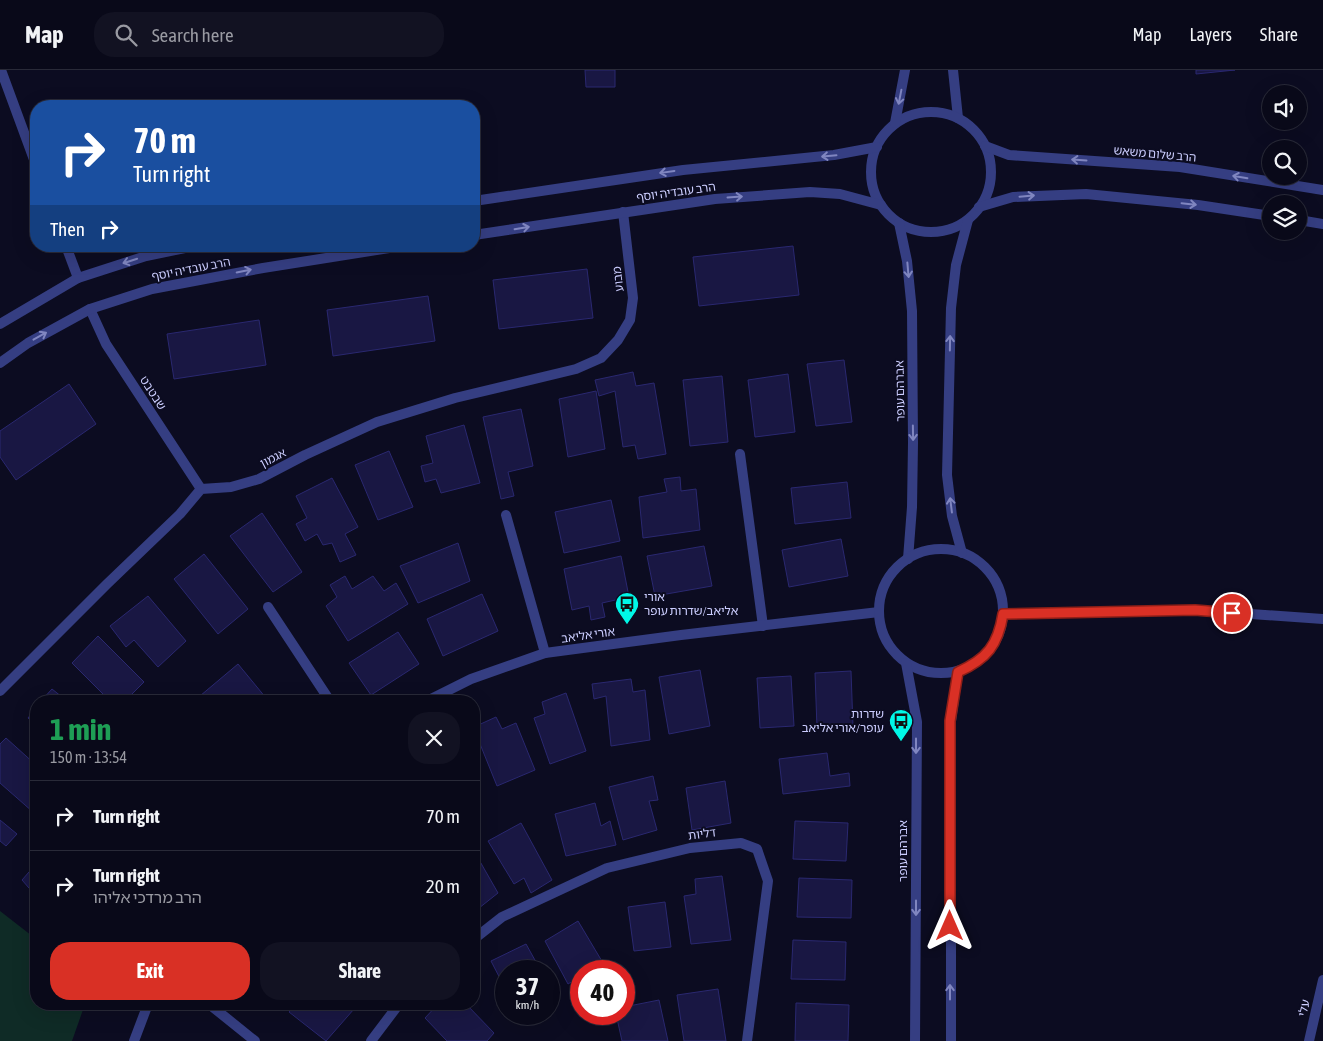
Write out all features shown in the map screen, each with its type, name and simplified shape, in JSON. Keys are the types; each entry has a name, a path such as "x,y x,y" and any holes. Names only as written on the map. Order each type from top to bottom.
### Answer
{"street":[{"path":"1,70 30,150"},
{"path":"895,124 905,70"},
{"path":"953,70 958,118"},
{"path":"934,111 958,118 979,135 990,161 991,176 988,191 980,207 968,220 938,232 924,232 899,223 881,205 873,186 871,166 876,147 884,134 908,116 934,111"},
{"name":"הרב שלום משאש","path":"985,146 1010,155 1180,167 1323,190"},
{"name":"הרב עובדיה יוסף","path":"480,200 684,170 834,155 876,147"},
{"name":"הרב עובדיה יוסף","path":"480,234 715,199 810,192 840,194 881,205"},
{"path":"980,207 1013,197 1086,194 1198,205 1262,215"},
{"name":"מבוע","path":"618,340 630,320 633,298 623,212"},
{"path":"962,553 952,516 947,475 951,308 956,265 968,220"},
{"path":"1307,221 1323,224"},
{"name":"אברהם עופר","path":"899,223 907,261 912,311 912,507 908,559"},
{"path":"68,252 78,278"},
{"name":"הרב עובדיה יוסף","path":"0,324 78,278 146,256 166,252"},
{"name":"הרב עובדיה יוסף","path":"0,363 28,343 90,309 152,289 263,268 364,252"},
{"name":"שבטבט","path":"90,309 106,344 200,489"},
{"name":"אגמון","path":"200,489 231,487 259,479 305,455 377,422 455,398 576,369 601,358 618,340"},
{"path":"740,454 763,626"},
{"path":"0,691 180,514 200,489"},
{"path":"506,516 545,653"},
{"path":"934,550 962,553 976,560 997,583 1002,598 1001,630 995,644 985,656 972,666 958,672 944,674 918,669 906,663 895,653 887,641 882,627 881,597 887,582 896,569 908,559 920,553 934,550"},
{"path":"268,608 326,695"},
{"path":"1003,614 1195,610 1323,619"},
{"name":"אורי אליאב","path":"439,695 471,679 545,653 680,634 880,612"},
{"name":"אברהם עופר","path":"906,663 917,722 915,1041"},
{"path":"950,1041 950,721 958,672"},
{"name":"דליות","path":"480,934 502,917 608,868 690,848 741,842 757,849 768,881 747,1041"},
{"name":"עלי","path":"1309,1041 1323,980"},
{"path":"134,1041 146,1010"},
{"path":"216,1010 255,1041"},
{"path":"371,1041 394,1010"}],"green space":[{"path":"0,911 30,934 30,1010 83,1010 72,1041 0,1041"}],"building":[{"path":"585,70 615,70 615,87 586,87"},
{"path":"1196,70 1235,70 1196,74"},
{"path":"793,246 799,295 699,306 693,257"},
{"path":"587,269 593,318 499,329 493,280"},
{"path":"428,296 435,341 333,356 327,310"},
{"path":"259,320 266,365 174,379 167,334"},
{"path":"844,360 852,422 816,426 807,364"},
{"path":"633,372 636,386 654,383 666,454 638,459 635,445 623,447 615,391 599,396 595,380"},
{"path":"788,374 795,432 755,437 748,380"},
{"path":"722,376 728,442 690,446 683,380"},
{"path":"69,384 96,424 16,480 0,457 0,431"},
{"path":"596,391 605,449 568,457 559,399"},
{"path":"521,409 533,466 508,472 514,496 501,499 483,417"},
{"path":"464,425 480,483 441,493 436,479 425,482 421,466 433,463 426,436"},
{"path":"389,451 413,507 378,520 355,465"},
{"path":"680,477 681,491 696,489 700,530 643,538 639,497 667,492 664,479"},
{"path":"332,478 358,527 345,534 356,555 340,562 332,543 323,545 317,534 305,541 296,524 307,518 296,496"},
{"path":"847,482 851,518 795,524 791,488"},
{"path":"611,500 620,541 564,553 555,512"},
{"path":"262,513 302,572 273,592 230,536"},
{"path":"841,539 848,576 789,587 782,550"},
{"path":"458,543 470,581 418,603 400,566"},
{"path":"704,546 712,586 655,596 647,556"},
{"path":"204,554 248,609 218,634 174,579"},
{"path":"621,556 629,597 602,603 605,617 591,620 589,606 572,610 564,569"},
{"path":"345,576 352,589 373,576 384,591 396,583 408,604 348,641 326,606 337,597 330,585"},
{"path":"482,594 498,631 443,656 427,619"},
{"path":"148,596 186,641 158,667 134,640 126,647 110,626"},
{"path":"398,632 419,664 371,695 349,663"},
{"path":"98,636 144,682 131,695 104,695 72,663"},
{"path":"238,664 264,695 201,695"},
{"path":"700,670 710,726 669,734 659,677"},
{"path":"851,671 853,727 817,728 815,673"},
{"path":"791,676 794,726 760,728 757,678"},
{"path":"631,679 633,692 645,690 650,740 611,746 606,696 594,699 592,684"},
{"path":"52,689 60,695 46,695"},
{"path":"566,693 586,751 550,764 534,718 545,714 542,702"},
{"path":"496,717 502,729 516,723 535,770 497,786 480,744 480,724"},
{"path":"6,738 30,760 30,809 0,783 0,744"},
{"path":"827,753 830,776 849,773 850,786 783,794 779,759"},
{"path":"653,776 658,800 649,801 657,830 623,840 609,787"},
{"path":"725,781 731,823 692,830 686,788"},
{"path":"595,803 601,826 610,821 616,845 566,856 555,814"},
{"path":"0,820 17,834 6,846 0,841"},
{"path":"795,821 848,823 846,861 793,859"},
{"path":"521,823 552,880 531,893 524,878 514,884 488,841"},
{"path":"480,862 498,893 480,907"},
{"path":"30,871 30,889 22,880"},
{"path":"722,876 731,940 691,944 684,896 696,894 695,879"},
{"path":"799,878 852,880 851,918 797,917"},
{"path":"665,902 671,947 634,951 628,907"},
{"path":"578,921 601,960 570,960 570,983 568,984 560,969 560,960 555,960 545,941"},
{"path":"793,940 846,942 845,980 791,979"},
{"path":"526,944 535,960 495,960 495,969 491,961"},
{"path":"718,989 726,1041 684,1041 677,995"},
{"path":"659,1000 668,1041 622,1041 618,1025 635,1025 635,1005"},
{"path":"796,1003 849,1005 848,1041 795,1041"},
{"path":"291,1010 353,1010 326,1041 289,1012"},
{"path":"432,1010 472,1010 494,1033 487,1041 447,1041 425,1018"}],"place":[{"name":"אורי אליאב/שדרות עופר","path":"627,625"},
{"name":"שדרות עופר/אורי אליאב","path":"901,742"}],"route":[{"path":"950,926 950,721 958,672 972,666 985,656 995,644 1001,630 1003,614 1195,610 1232,613"}]}
